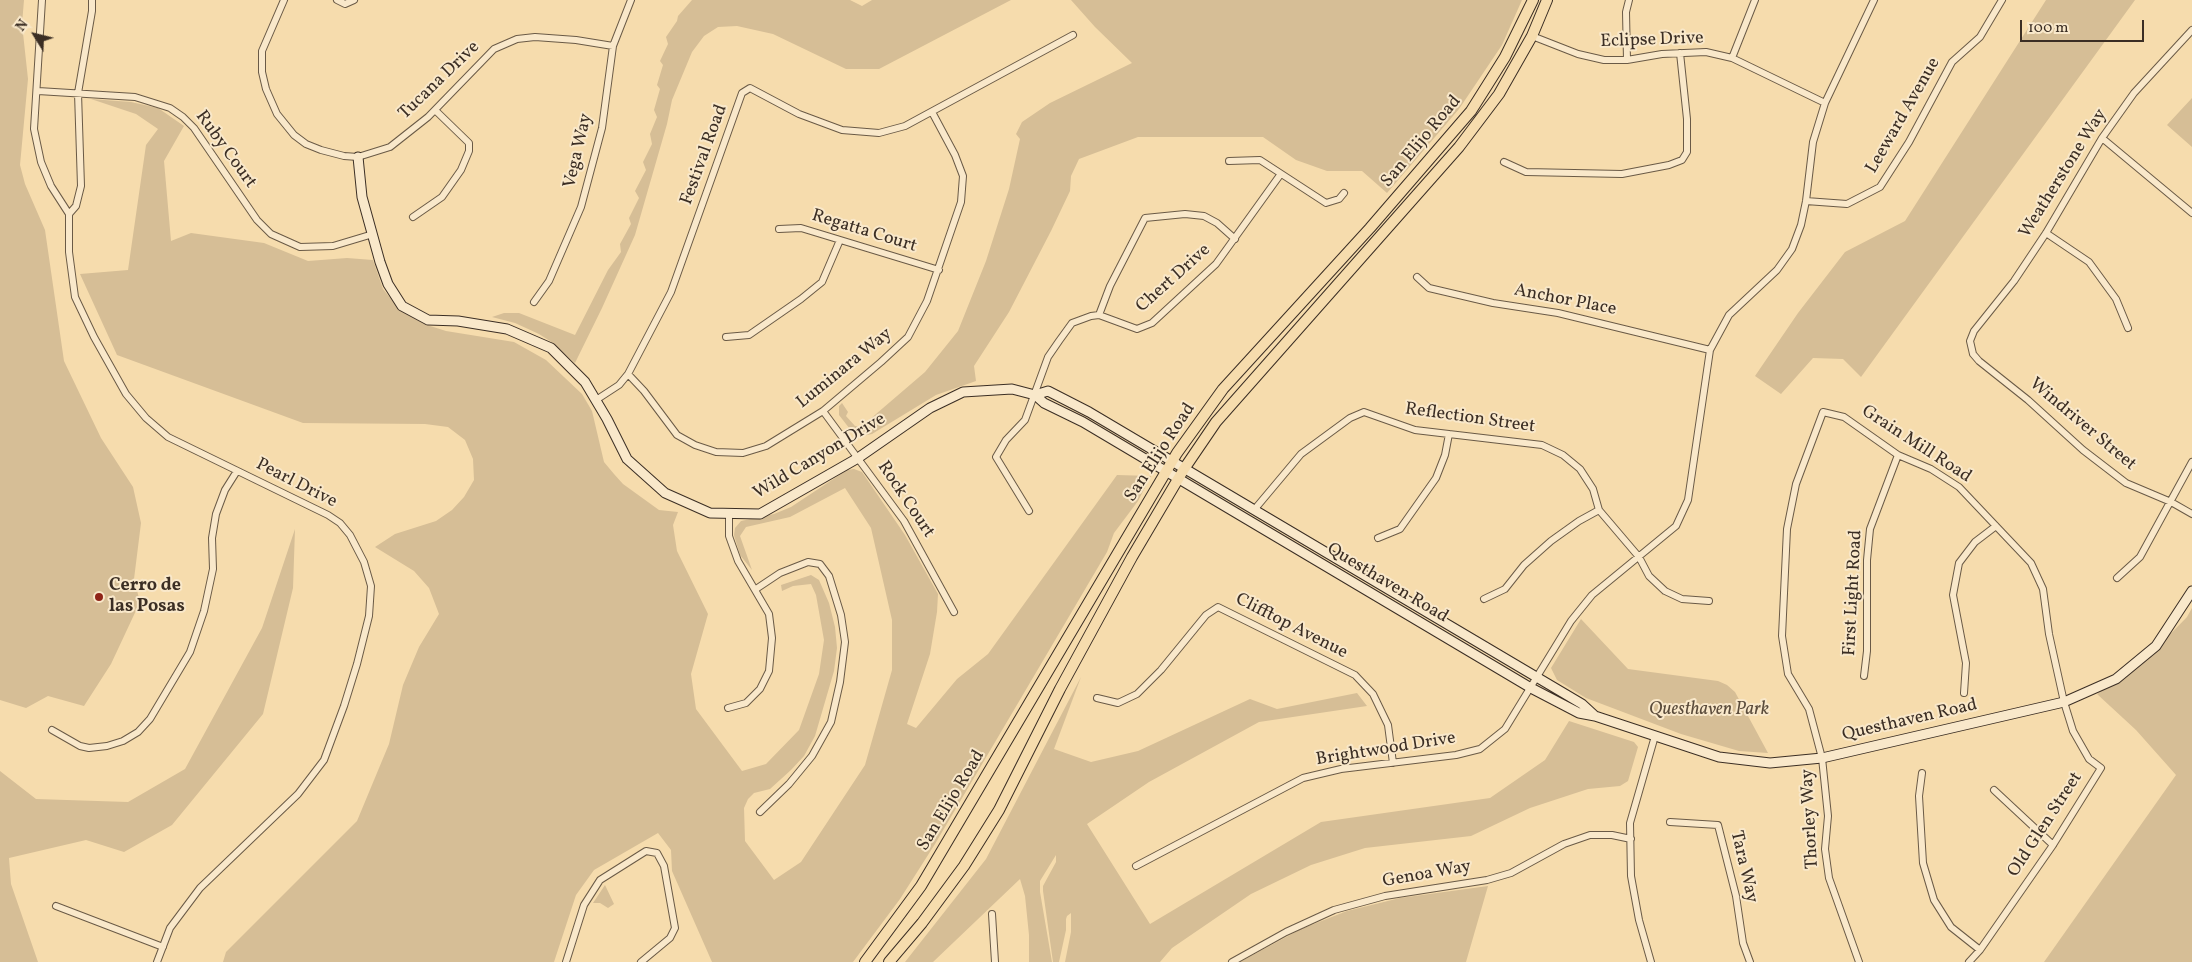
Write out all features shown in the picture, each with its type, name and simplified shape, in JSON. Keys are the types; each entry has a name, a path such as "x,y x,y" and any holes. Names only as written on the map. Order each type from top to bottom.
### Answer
{"main road":[{"name":"San Elijo Road","path":"865,962 922,886 1171,462 1223,389 1370,228 1471,111 1506,57 1533,0"},
{"name":"San Elijo Road","path":"889,962 922,923 964,866 999,810 1060,689 1132,558 1184,469 1216,422 1459,147 1499,94 1532,36 1547,0"}],"street":[{"path":"42,0 38,91 34,129 41,162 60,203 69,214"},
{"name":"Pearl Drive","path":"92,0 92,11 78,93 81,186 76,206 69,214 69,252 75,297 94,337 126,394 146,418 168,437 340,523 350,534 364,562 371,586 369,616 344,706 324,760 298,794 200,888 170,928 156,962"},
{"name":"Tucana Drive","path":"284,0 262,51 262,72 266,89 277,114 294,135 306,144 321,150 358,157 390,147 428,118 494,49 517,39 535,37 560,38 613,46"},
{"path":"337,0 345,4 354,0"},
{"name":"Vega Way","path":"534,302 549,281 581,207 602,128 613,46 631,0"},
{"path":"1627,60 1626,12 1629,0"},
{"path":"1732,58 1755,0"},
{"path":"1710,350 1729,315 1777,270 1792,249 1801,225 1806,201 1813,142 1825,103 1874,0"},
{"name":"Leeward Avenue","path":"1806,201 1847,204 1880,187 1910,142 1952,62 1980,37 2002,0"},
{"name":"Weatherstone Way","path":"1970,341 1974,331 2014,281 2046,233 2102,138 2134,94 2192,30"},
{"path":"932,112 1073,35"},
{"name":"Eclipse Drive","path":"1532,36 1578,54 1604,60 1627,60 1662,54 1706,52 1732,58 1825,103"},
{"path":"1504,162 1526,172 1622,174 1669,165 1682,160 1687,152 1687,119 1680,53"},
{"name":"Festival Road","path":"596,400 619,385 628,374 671,292 742,93 750,88 799,114 842,130 879,133 905,126 932,112"},
{"name":"Ruby Court","path":"38,91 135,97 156,103 183,117 194,128 257,220 271,234 300,247 333,246 373,234"},
{"path":"413,217 442,197 461,170 469,151 469,143 435,110"},
{"name":"Luminara Way","path":"628,374 644,391 677,435 695,445 716,452 743,453 766,446 823,411 908,337 927,301 939,270 961,202 963,176 955,155 932,112"},
{"path":"2102,138 2192,213"},
{"name":"Wild Canyon Drive","path":"358,157 362,197 388,284 402,306 428,320 458,321 507,329 551,348 585,382 627,459 665,493 710,513 760,514 858,458 930,408 963,392 1012,389 1036,395 1048,392 1065,399 1171,462"},
{"path":"1230,161 1260,160 1280,172 1280,175 1326,203 1339,199 1344,193"},
{"name":"Chert Drive","path":"1098,315 1137,329 1152,323 1216,264 1280,175"},
{"path":"1029,511 996,457 1006,440 1024,420 1036,395 1048,357 1072,323 1098,315 1110,286 1145,218 1185,214 1204,216 1217,223 1235,239"},
{"name":"Regatta Court","path":"779,229 801,228 939,270"},
{"path":"2046,233 2089,262 2116,299 2128,328"},
{"path":"726,337 749,335 822,282 840,240"},
{"name":"Anchor Place","path":"1417,277 1429,288 1493,303 1558,313 1710,350"},
{"name":"Windriver Street","path":"1970,341 1973,354 1979,361 2028,400 2083,450 2126,482 2171,502 2192,514"},
{"name":"Brightwood Drive","path":"1136,866 1303,778 1341,769 1456,755 1480,749 1505,729 1571,621 1592,595 1676,526 1688,500 1710,350"},
{"name":"Wild Canyon Drive","path":"1036,395 1044,403 1083,422 1165,471"},
{"name":"Rock Court","path":"823,411 904,521 954,612"},
{"name":"Reflection Street","path":"1254,510 1283,473 1301,454 1350,418 1364,412 1415,430 1542,445 1556,452 1580,469 1592,489 1599,510 1639,558 1649,576 1665,591 1682,599 1709,601"},
{"name":"Grain Mill Road","path":"1823,412 1844,416 1898,455 1931,468 1959,487 2031,563 2043,590 2049,634 2064,702"},
{"name":"Thorley Way","path":"1823,412 1796,484 1787,528 1782,636 1788,674 1809,709 1822,758 1828,816 1825,849 1829,878 1858,962"},
{"path":"1378,538 1400,529 1436,478 1445,455 1449,434"},
{"name":"First Light Road","path":"1864,676 1867,651 1867,568 1870,529 1898,455"},
{"name":"Questhaven Road","path":"1171,462 1582,704 1595,716"},
{"path":"2117,578 2140,557 2192,462"},
{"path":"52,730 80,746 89,748 107,746 123,741 138,732 150,719 190,652 202,617 213,569 212,538 216,514 225,490 237,471"},
{"name":"Questhaven Road","path":"1165,471 1531,688 1579,713 1595,716 1719,757 1770,763 1822,758 2064,702 2116,678 2156,646 2192,591"},
{"path":"1484,599 1505,589 1524,565 1551,541 1579,521 1599,510"},
{"path":"728,708 746,703 760,689 769,671 772,638 769,614 738,561 729,536 729,514"},
{"path":"1964,693 1966,664 1953,595 1954,587 1959,563 1975,542 1996,526"},
{"path":"756,589 780,573 808,562 820,564 829,576 841,615 845,642 840,682 831,722 812,756 789,784 760,812"},
{"name":"Clifftop Avenue","path":"1096,698 1118,703 1137,694 1161,670 1206,616 1218,607 1354,675 1373,694 1388,725 1393,763"},
{"name":"Old Glen Street","path":"1970,962 2052,845 2102,768 2090,759 2073,731 2064,702"},
{"path":"1651,962 1639,920 1631,876 1630,823 1655,736"},
{"path":"1922,773 1919,796 1923,863 1934,900 1951,927 1980,950"},
{"path":"1994,790 2052,845"},
{"name":"Tara Way","path":"1670,822 1718,825 1736,896 1743,943 1750,962"},
{"name":"Genoa Way","path":"1232,962 1286,932 1334,910 1385,896 1487,880 1511,873 1564,844 1590,835 1612,835 1631,839"},
{"path":"566,962 584,905 600,880 646,851 657,854 664,866 675,928 670,938 641,962"},
{"path":"56,906 163,947"},
{"path":"992,914 994,962"}],"green space":[{"path":"0,0 24,0 22,24 28,79 20,165 25,184 45,230 64,361 101,438 133,487 141,523 134,579 140,602 111,664 84,706 48,696 26,708 0,700"},
{"path":"692,0 850,0 862,6 872,0 1011,0 879,69 846,69 773,34 737,26 718,27 704,36 692,52 672,100 667,124 635,235 575,363 539,334 515,323 492,317 504,313 519,313 575,335 608,270 621,252 620,244 631,224 629,218 639,198 635,191 646,170 643,162 652,144 650,134 657,117 654,110 660,89 657,85 663,65 660,61 668,44 666,37 677,21 678,16"},
{"path":"1071,0 1522,0 1502,45 1459,109 1387,193 1362,171 1327,171 1296,160 1263,137 1138,137 1079,159 1071,176 1070,191 1051,231 1009,312 974,366 976,381 936,395 872,434 858,437 839,415 839,406 842,403 848,412 846,416 855,426 862,426 925,372 958,331 986,261 1009,189 1020,139 1016,134 1022,122 1050,103 1132,63 1095,27"},
{"path":"2046,0 2135,0 1861,377 1843,359 1813,358 1781,394 1755,376 1798,313 1845,252 1905,221"},
{"path":"2192,98 2192,147 2167,125"},
{"path":"91,99 131,102 158,108 184,126 164,161 171,241 191,233 264,243 308,261 347,258 373,260 383,289 401,311 424,324 446,331 514,342 546,360 582,394 592,411 604,462 623,484 659,510 678,512 673,525 677,551 708,614 691,674 696,709 742,771 766,764 799,730 819,674 824,640 816,595 811,584 793,586 782,591 781,585 811,575 819,580 829,603 835,627 837,648 834,671 815,736 804,756 791,770 770,789 754,793 748,799 744,808 745,841 774,880 801,862 865,765 892,670 892,620 871,528 845,488 790,517 746,527 740,536 752,570 740,555 734,535 735,528 741,521 774,514 791,507 847,470 854,469 862,472 905,535 938,594 930,654 907,724 916,728 957,679 988,654 1117,475 1151,476 1138,501 1114,533 1107,552 935,844 900,899 853,962 712,962 672,871 671,850 658,833 594,870 576,895 554,962 223,962 226,952 357,821 389,744 403,685 419,647 439,614 429,588 414,571 375,547 395,534 436,521 452,510 464,497 474,480 473,459 465,440 448,427 425,424 303,423 117,355 80,274 128,270 146,145 158,129 136,114"},
{"path":"295,529 293,588 263,714 172,825 124,852 86,840 9,858 11,884 38,962 0,962 0,771 36,799 128,802 185,769 262,628"},
{"path":"2192,608 2192,962 2044,962 2176,775 2136,730 2097,694 2141,664 2187,617"},
{"name":"Questhaven Park","path":"1581,619 1628,669 1718,681 1727,685 1735,692 1768,753 1739,751 1681,734 1586,698 1557,680 1551,668"},
{"path":"1081,677 1054,749 1091,762 1138,751 1250,699 1277,709 1357,693 1367,706 1259,722 1149,782 1087,824 1150,924 1321,822 1490,798 1545,760 1569,721 1634,742 1638,747 1628,781 1620,786 1588,789 1530,808 1471,836 1365,848 1311,865 1251,894 1172,948 1160,962 1065,962 1071,932 1071,913 1066,919 1066,930 1059,962 1053,962 1043,886 1056,862 1056,855 1040,881 1040,892 1052,962 1029,962 1029,935 1025,896 1020,879 933,962 905,962 986,859"},
{"path":"605,885 614,904 608,908 600,903 593,903"},
{"path":"1488,886 1466,962 1240,962 1301,929 1347,911 1400,898"}],"place":[{"name":"Cerro de las Posas","path":"99,597"}]}
